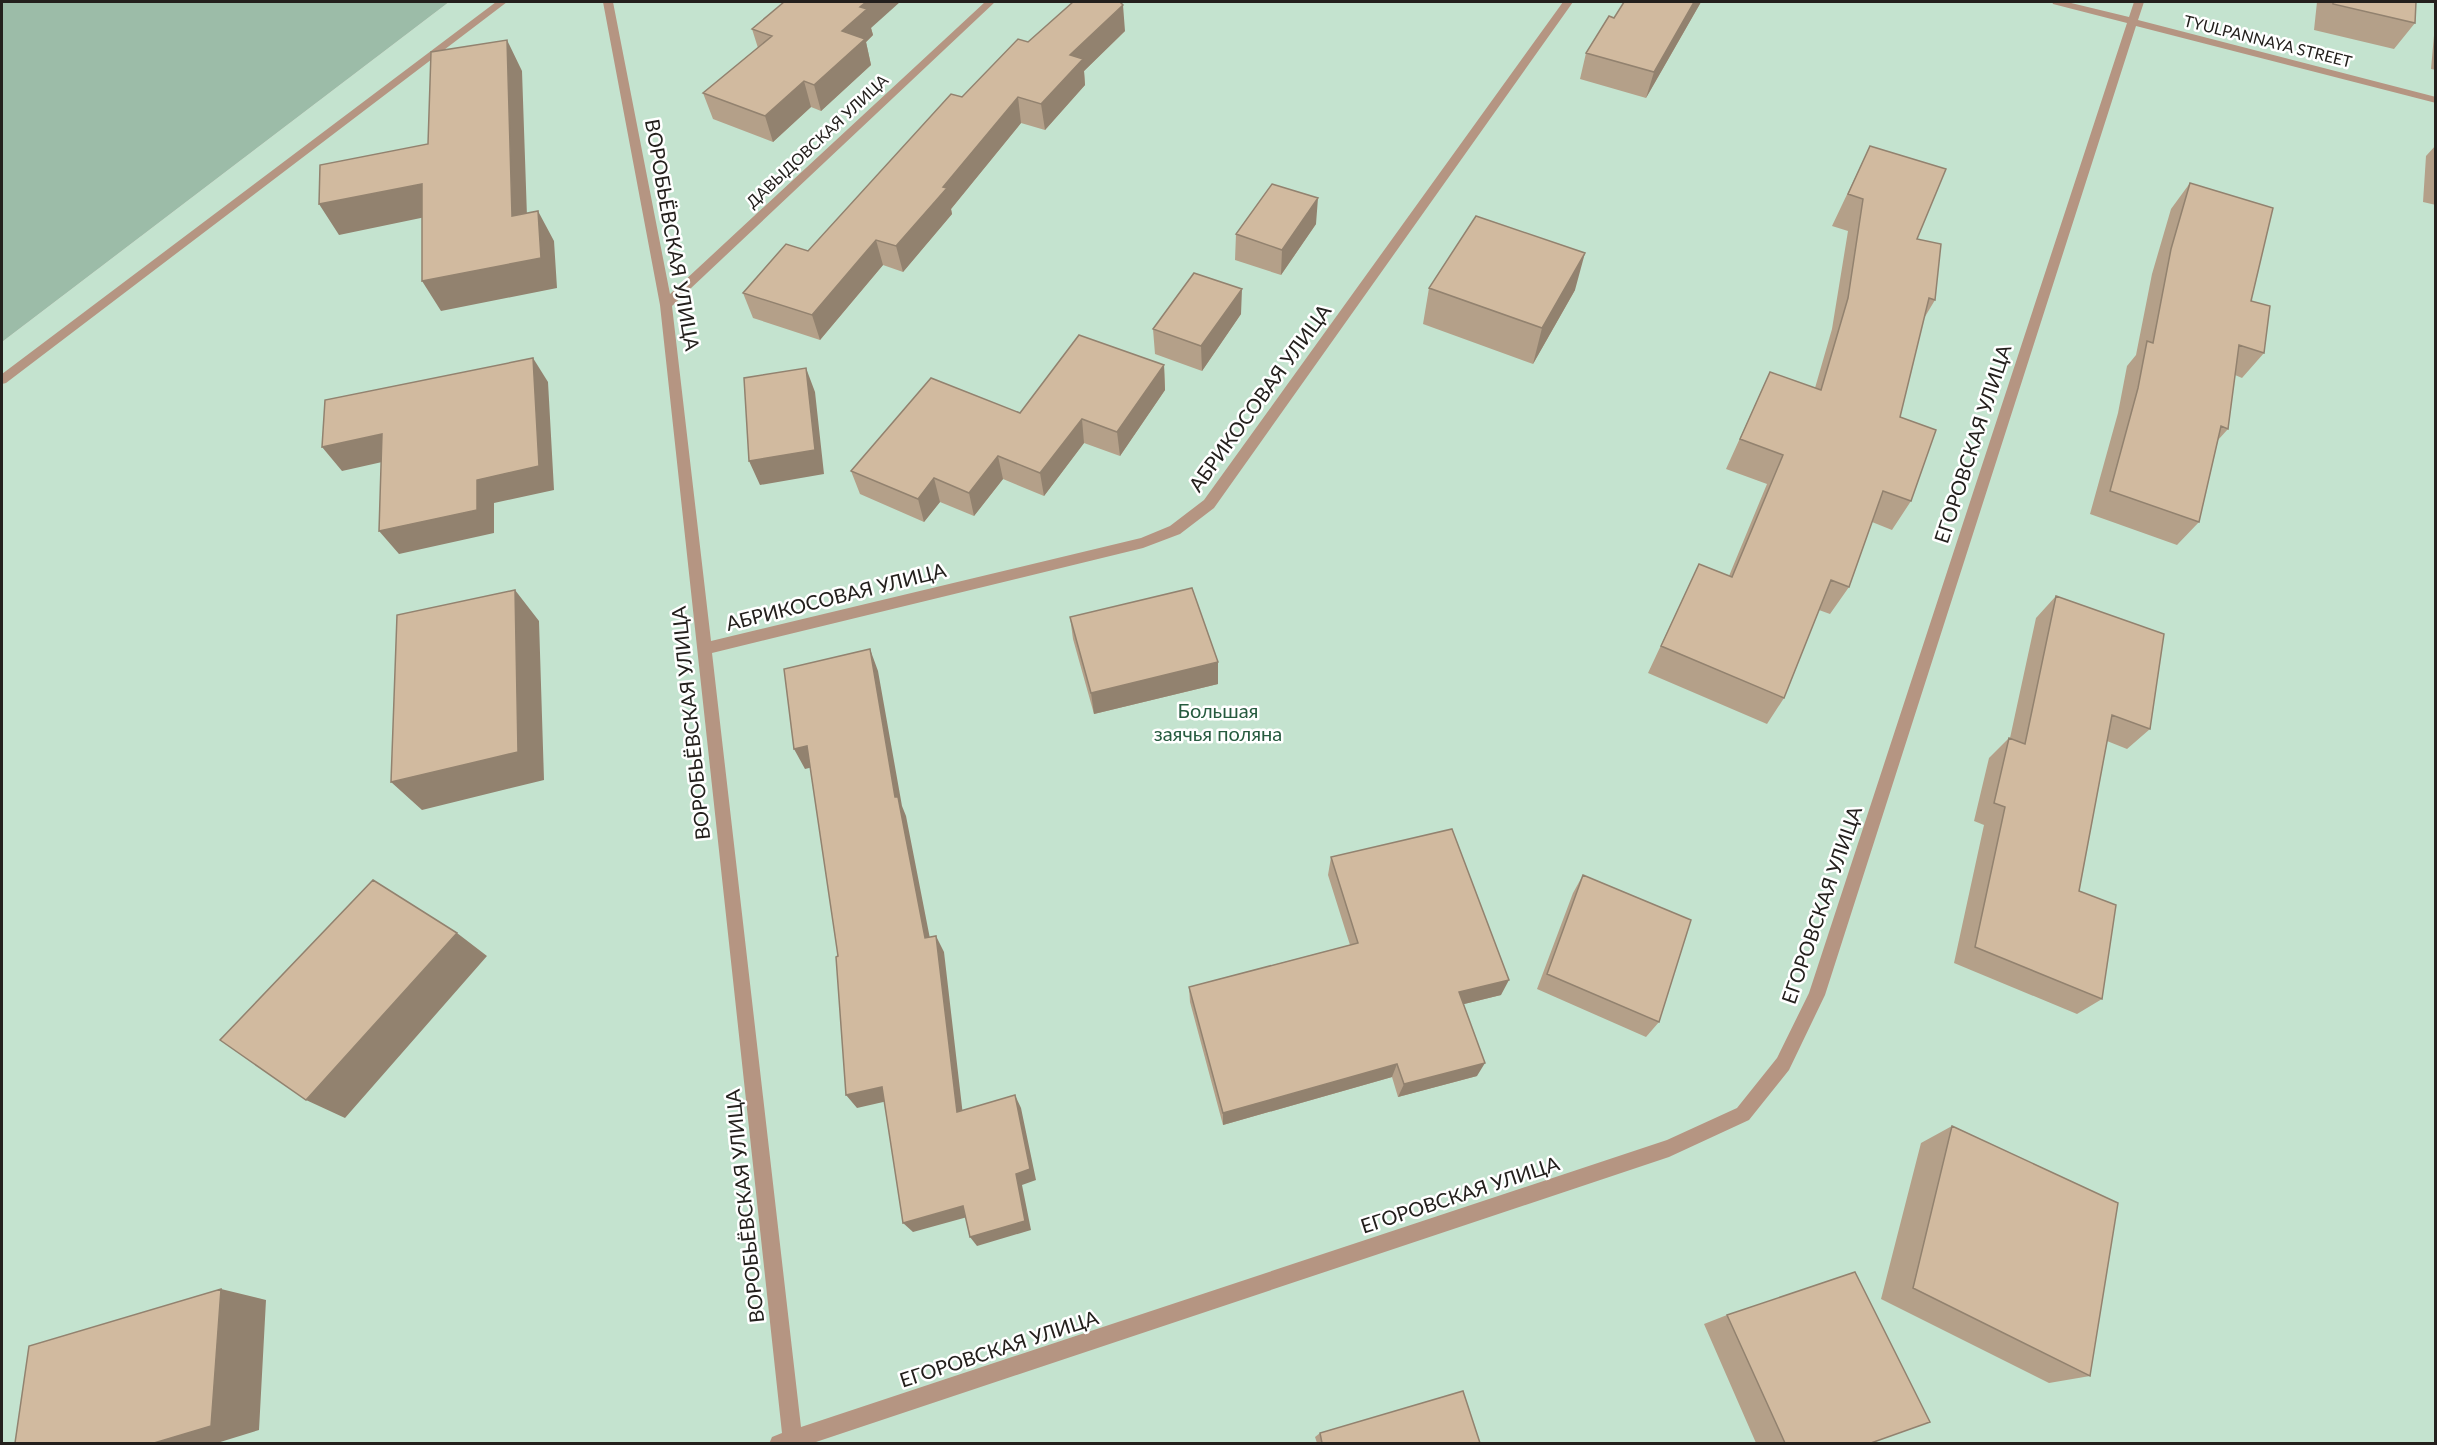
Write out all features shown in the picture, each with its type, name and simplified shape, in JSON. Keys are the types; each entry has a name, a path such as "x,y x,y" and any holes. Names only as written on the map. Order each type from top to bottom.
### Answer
{"street":[{"path":"2,380 502,2"},
{"name":"ВОРОБЬЁВСКАЯ УЛИЦА","path":"608,2 666,304 788,1442"},
{"name":"ДАВЫДОВСКАЯ УЛИЦА","path":"666,304 990,2"},
{"name":"АБРИКОСОВАЯ УЛИЦА","path":"703,649 1143,543 1176,530 1209,504 1568,2"},
{"name":"TYULPANNAYA STREET","path":"2057,2 2436,100"},
{"name":"ЕГОРОВСКАЯ УЛИЦА","path":"788,1442 1669,1148 1743,1114 1784,1064 1817,995 2139,2"}],"green space":[{"path":"2,2 449,2 2,342"},
{"name":"Большая заячья поляна","path":"449,2 2435,2 2435,1443 2,1444 2,342"}],"building":[{"path":"784,2 866,2 860,7 867,9 842,31 865,39 814,85 804,81 765,116 703,93 772,36 752,29"},
{"path":"1073,2 1120,2 1123,5 1070,55 1083,59 1041,104 1018,97 943,187 947,188 896,246 876,240 812,315 743,293 786,244 808,251 951,94 962,97 1018,39 1028,42"},
{"path":"1624,2 1694,2 1654,72 1586,53 1609,16 1614,18"},
{"path":"2333,2 2416,2 2415,23 2333,4"},
{"path":"507,40 512,216 538,211 541,258 422,281 422,184 319,204 320,165 428,144 431,52"},
{"path":"1870,146 1946,169 1917,239 1941,244 1935,300 1929,298 1900,417 1936,430 1911,501 1883,491 1849,587 1831,580 1784,698 1661,646 1699,564 1732,577 1783,455 1740,439 1770,372 1821,390 1848,298 1863,199 1848,194"},
{"path":"2190,183 2273,208 2251,301 2270,306 2264,353 2239,345 2228,429 2221,426 2199,522 2110,491 2138,388 2147,341 2153,343 2171,249"},
{"path":"1272,184 1318,198 1282,250 1236,234"},
{"path":"1476,216 1585,253 1542,328 1429,288"},
{"path":"1194,273 1242,289 1201,346 1153,329"},
{"path":"1079,335 1164,365 1117,432 1082,419 1040,473 998,456 969,493 934,478 918,499 851,471 931,378 1020,413"},
{"path":"533,358 539,466 477,480 477,510 379,531 382,434 322,447 325,400"},
{"path":"806,368 815,450 749,461 744,378"},
{"path":"1192,588 1218,662 1091,693 1070,617"},
{"path":"515,590 518,752 391,782 397,615"},
{"path":"2056,596 2164,634 2150,729 2112,715 2079,891 2116,905 2102,999 1975,947 2005,807 1994,803 2009,738 2025,744"},
{"path":"870,649 895,797 898,797 925,938 936,936 957,1112 1015,1095 1030,1169 1016,1174 1025,1221 970,1237 963,1206 903,1223 882,1087 846,1095 836,957 838,956 807,746 794,749 784,669"},
{"path":"1452,829 1509,980 1459,992 1485,1063 1404,1084 1397,1064 1223,1113 1189,987 1358,943 1331,857"},
{"path":"1583,875 1691,920 1659,1022 1547,974"},
{"path":"373,880 457,933 306,1100 220,1040"},
{"path":"1952,1126 2118,1203 2090,1376 1913,1288"},
{"path":"1855,1272 1930,1422 1871,1443 1785,1443 1727,1315"},
{"path":"221,1289 211,1426 154,1443 15,1443 29,1346"},
{"path":"1463,1391 1480,1443 1322,1443 1320,1433"}]}
